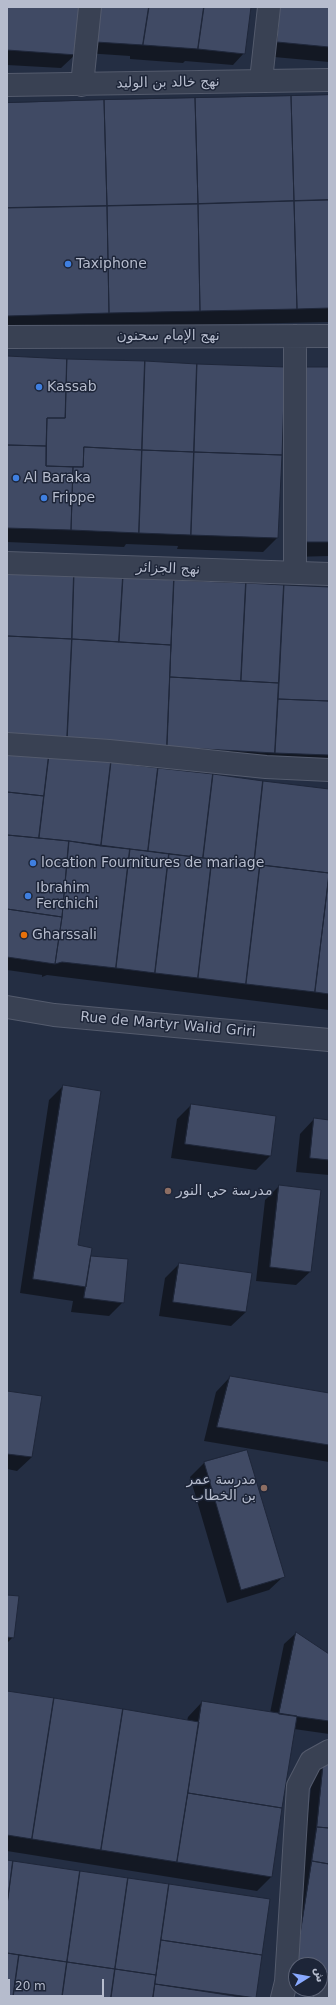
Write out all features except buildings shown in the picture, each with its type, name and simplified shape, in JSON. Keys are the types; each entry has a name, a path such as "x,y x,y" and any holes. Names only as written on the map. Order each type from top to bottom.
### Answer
{"street":[{"path":"82,85 90,7"},
{"path":"261,80 269,7"},
{"name":"نهج خالد بن الوليد","path":"7,85 329,80"},
{"path":"295,336 295,573"},
{"name":"نهج الإمام سحنون","path":"7,337 329,336"},
{"name":"نهج الجزائر","path":"7,563 329,574"},
{"path":"7,744 109,751 266,767 329,770"},
{"name":"Rue de Martyr Walid Griri","path":"7,1007 54,1014 329,1040"},
{"path":"290,1957 298,1786 311,1761 329,1751"}],"place":[{"name":"Taxiphone","path":"68,264"},
{"name":"Kassab","path":"39,387"},
{"name":"Al Baraka","path":"16,478"},
{"name":"Frippe","path":"44,498"},
{"name":"location Fournitures de mariage","path":"33,863"},
{"name":"Ibrahim Ferchichi","path":"28,896"},
{"name":"Gharssali","path":"24,935"},
{"name":"مدرسة حي النور","path":"168,1191"},
{"name":"مدرسة عمر بن الخطاب","path":"264,1488"}]}
